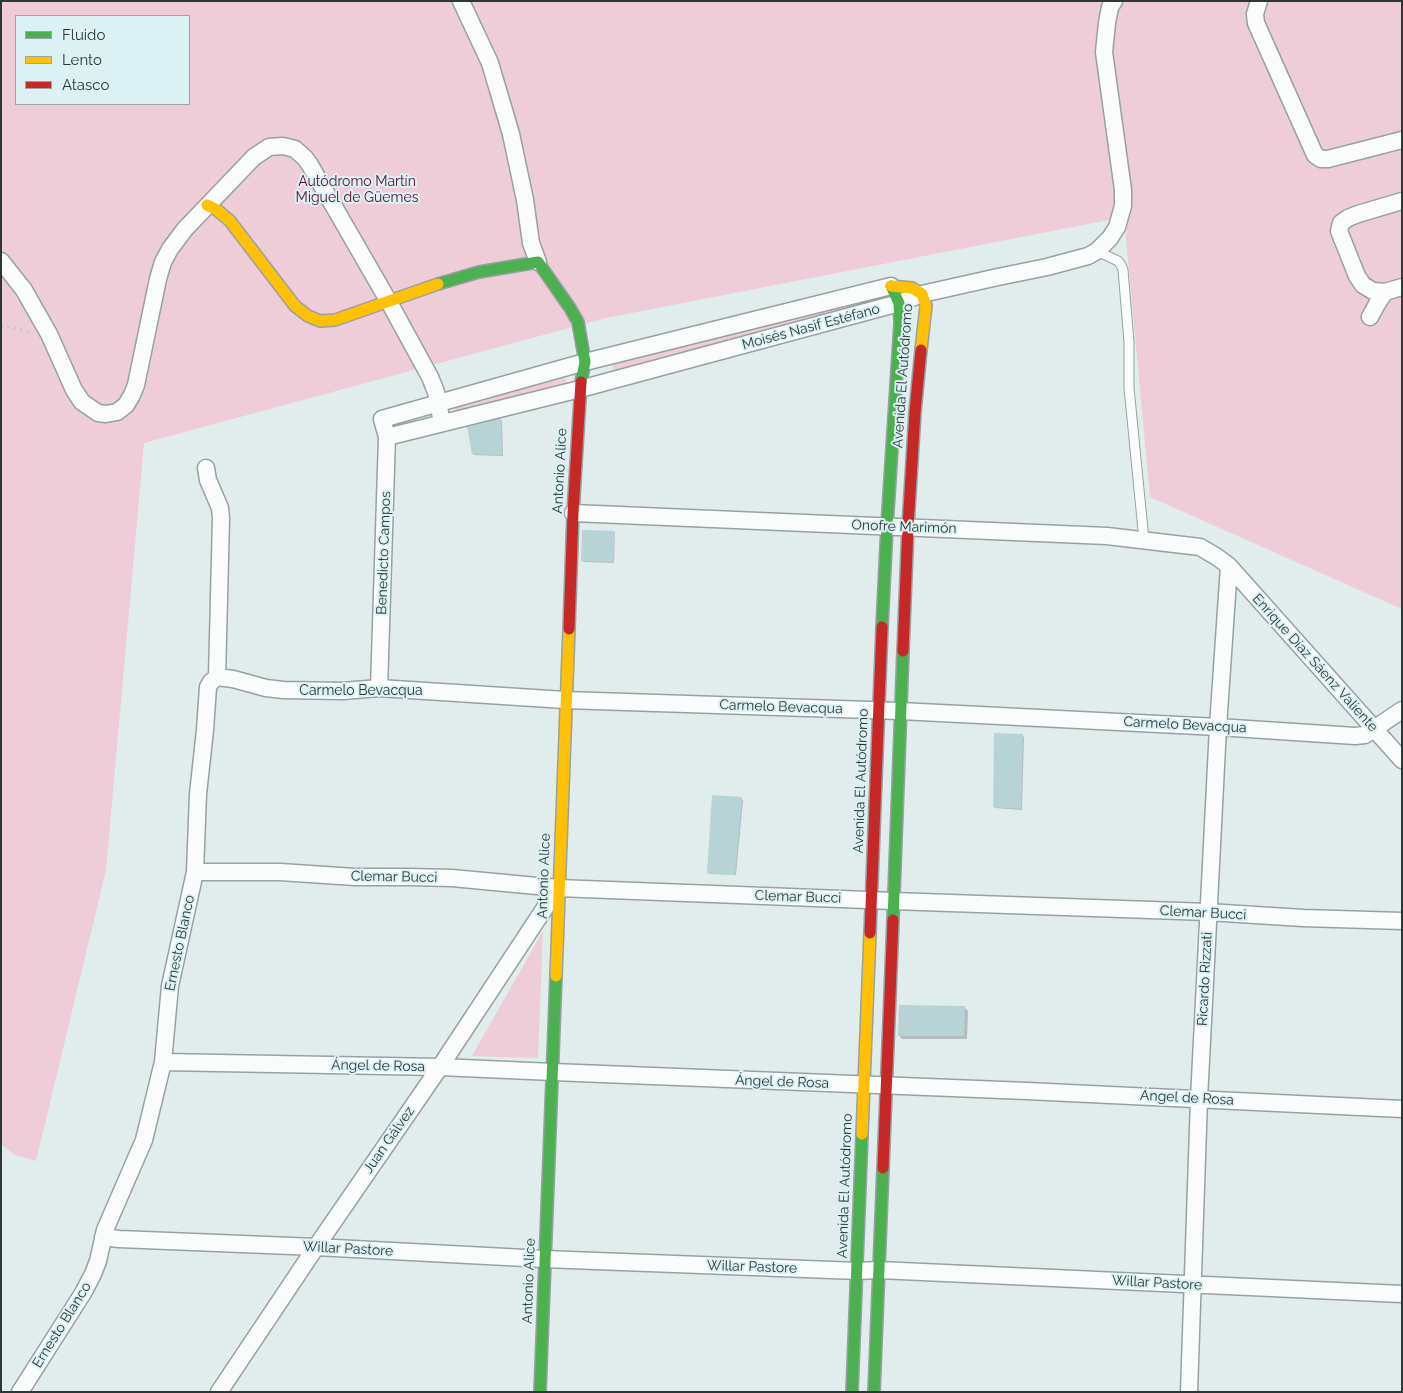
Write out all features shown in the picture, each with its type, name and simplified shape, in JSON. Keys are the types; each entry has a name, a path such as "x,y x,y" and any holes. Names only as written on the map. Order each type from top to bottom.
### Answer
{"street":[{"path":"462,1 490,62 509,125 525,200 531,243 538,262 578,322 585,362"},
{"path":"1259,1 1255,14 1256,22 1315,155 1322,159 1328,159 1402,140"},
{"name":"Moisés Nasif Estéfano","path":"387,437 580,389 899,303 922,294 1047,267 1088,256 1097,251 1110,238 1118,226 1123,206 1123,190 1104,52 1111,3"},
{"path":"1,261 24,290 49,334 74,390 82,402 98,413 117,412 126,405 139,376 158,278 170,249 185,229 254,157 269,147 283,146 295,149 310,165 430,377 436,392 442,423"},
{"path":"1402,202 1348,218 1341,223 1339,231 1357,276 1363,285 1373,291 1385,292 1402,287"},
{"path":"207,205 217,210 230,221 295,306 308,316 320,321 335,320 447,281 479,272 538,262"},
{"name":"Moisés Nasif Estéfano","path":"382,419 585,362 891,286"},
{"name":"Avenida El Autódromo","path":"874,1392 908,526 915,412 926,306 922,294 912,288 891,286"},
{"name":"Avenida El Autódromo","path":"852,1392 878,711 900,323 899,303 891,286"},
{"path":"1370,317 1385,292"},
{"name":"Antonio Alice","path":"540,1392 573,513 580,389 585,362"},
{"name":"Benedicto Campos","path":"380,688 387,437 382,419"},
{"name":"Ernesto Blanco","path":"20,1392 93,1274 101,1251 105,1230 144,1140 163,1062 170,986 195,872 198,794 206,730 208,687 217,677 221,518 220,508 208,480 206,468"},
{"name":"Onofre Marimón","path":"573,513 1107,536 1200,547 1229,566"},
{"name":"Ricardo Rizzati","path":"1189,1392 1199,1099 1208,912 1229,566"},
{"name":"Enrique Díaz Sáenz Valiente","path":"1229,566 1402,760"},
{"name":"Carmelo Bevacqua","path":"217,677 283,690 343,691 380,688 565,700 900,711 1355,736 1366,734 1402,710"},
{"name":"Clemar Bucci","path":"195,872 280,872 355,877 452,878 558,888 1402,921"},
{"name":"Juan Gálvez","path":"219,1392 440,1067 558,888"},
{"name":"Ángel de Rosa","path":"163,1062 440,1067 1037,1091 1402,1109"},
{"name":"Willar Pastore","path":"103,1237 544,1259 858,1271 879,1270 1402,1294"}],"lane":[{"path":"1097,251 1118,261 1123,270 1129,342 1129,388 1144,540"}],"path":[{"path":"1,325 38,334 49,334"}],"green space":[{"name":"Autódromo Martín Miguel de Güemes","path":"1,1 1402,1 1402,609 1150,497 1124,217 606,318 144,443 106,870 36,1161 15,1155 1,1144"},
{"path":"887,296 889,304 614,372 612,364"},
{"path":"565,378 567,384 456,412 455,406"},
{"path":"543,931 538,1058 472,1056"}],"building":[{"path":"501,418 502,455 472,454 467,427"},
{"path":"582,530 615,531 613,562 581,561"},
{"path":"994,733 1023,734 1021,809 993,807"},
{"path":"712,795 742,797 735,875 707,873"},
{"path":"899,1005 965,1006 964,1036 898,1036"}],"traffic: fast":[{"path":"438,284 479,272 538,262 578,322 585,362 581,382"},
{"path":"882,627 900,323 899,303 891,286"},
{"path":"893,920 903,651"},
{"path":"540,1392 556,976"},
{"path":"852,1392 862,1134"},
{"path":"874,1392 883,1168"}],"traffic: slow":[{"path":"207,205 217,210 230,221 295,306 308,316 320,321 335,320 438,284"},
{"path":"891,286 912,288 922,294 926,306 921,350"},
{"path":"556,976 569,629"},
{"path":"862,1134 870,933"}],"traffic: jam":[{"path":"903,651 908,526 921,350"},
{"path":"569,629 573,513 581,382"},
{"path":"870,933 882,627"},
{"path":"883,1168 893,920"}]}
